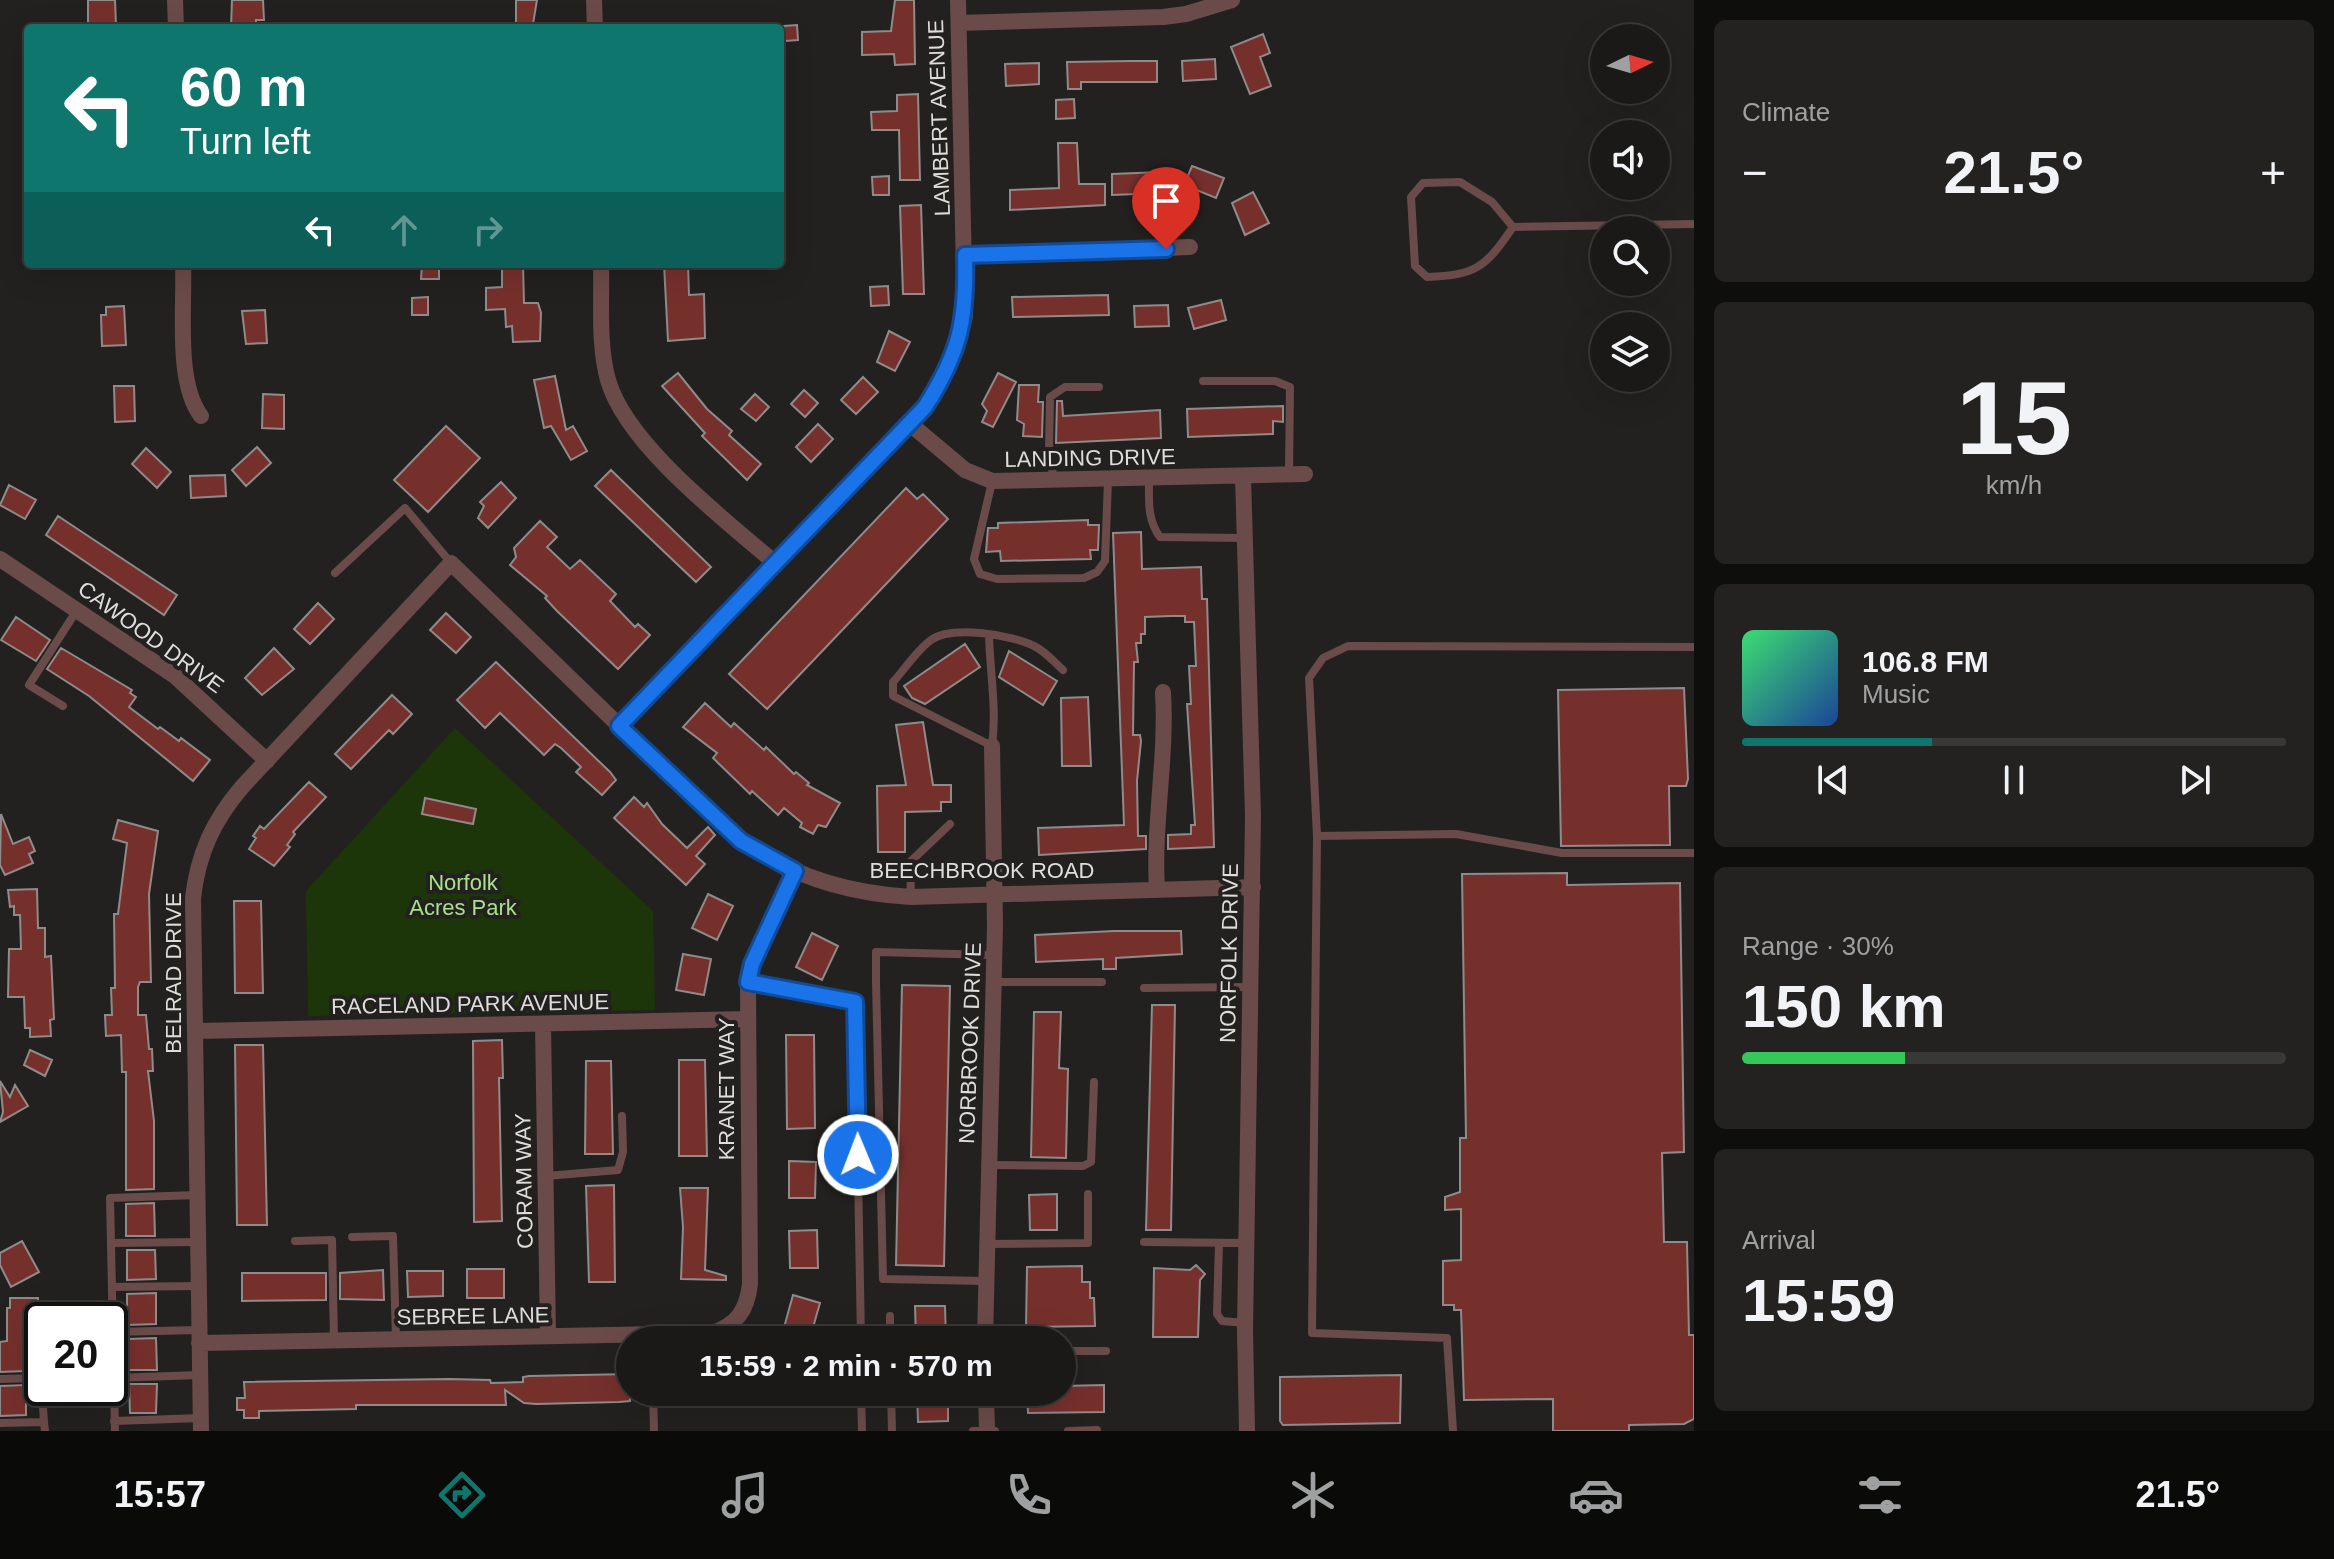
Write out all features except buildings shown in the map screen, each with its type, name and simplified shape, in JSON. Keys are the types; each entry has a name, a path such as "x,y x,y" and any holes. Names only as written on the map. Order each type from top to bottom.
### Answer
{"street":[{"path":"175,0 176,24"},
{"path":"594,0 595,24"},
{"name":"LAMBERT AVENUE","path":"619,726 925,407 956,351 965,316 958,0"},
{"path":"959,23 1163,17 1186,14 1232,0"},
{"path":"965,255 1190,247"},
{"path":"183,268 185,373 188,393 201,416"},
{"path":"601,268 605,367 619,408 644,442 775,563"},
{"name":"LANDING DRIVE","path":"909,423 965,470 992,481 1054,482 1297,474"},
{"name":"NORFOLK DRIVE","path":"1243,477 1253,887 1245,1323 1247,1431"},
{"name":"CAWOOD DRIVE","path":"0,559 175,676 267,761"},
{"name":"BEECHBROOK ROAD","path":"451,563 741,841 795,871 865,894 911,897 1253,887"},
{"name":"BELRAD DRIVE","path":"201,1425 193,898 196,871 216,821 267,761 451,563"},
{"path":"1157,890 1154,847 1166,739 1163,692"},
{"name":"NORBROOK DRIVE","path":"985,1326 995,955 992,746"},
{"name":"KRANET WAY","path":"741,1314 748,1302 750,1284 748,982 752,964 795,871"},
{"name":"RACELAND PARK AVENUE","path":"195,1031 747,1019"},
{"name":"CORAM WAY","path":"543,1025 548,1336"},
{"name":"SEBREE LANE","path":"728,1326 741,1314"},
{"name":"SEBREE LANE","path":"199,1337 334,1340 616,1337"},
{"path":"986,1406 987,1431"}],"lane":[{"path":"1460,182 1492,202 1513,227 1492,258 1463,276 1427,277 1415,266 1411,197 1423,183 1460,182"},
{"path":"1513,227 1694,224"},
{"path":"1203,381 1275,381 1290,387 1297,474"},
{"path":"1054,482 1049,451 1050,397 1065,387 1099,387"},
{"path":"1149,479 1149,511 1153,528 1160,537 1245,538"},
{"path":"992,481 974,559 980,574 997,579 1084,578 1097,572 1105,561 1108,480"},
{"path":"335,573 405,508 451,563"},
{"path":"63,706 29,685 77,610"},
{"path":"989,635 997,714 992,746 896,700 891,689 893,682 931,640 945,634 989,635 1011,636 1037,647 1063,670"},
{"path":"1453,1431 1447,1338 1312,1333 1317,836 1309,678 1323,658 1348,646 1694,647"},
{"path":"911,897 910,862 950,824"},
{"path":"1317,836 1456,834 1562,853 1694,853"},
{"path":"986,1281 883,1279 876,952 995,955"},
{"path":"748,982 855,1002 861,1326"},
{"path":"994,982 1102,982"},
{"path":"1144,988 1251,987"},
{"path":"989,1165 1083,1166 1091,1162 1094,1082"},
{"path":"546,1176 618,1170 623,1152 622,1116"},
{"path":"987,1244 1088,1243 1088,1194"},
{"path":"112,1302 110,1198 197,1195"},
{"path":"352,1237 393,1236 396,1339"},
{"path":"295,1241 332,1240 334,1340"},
{"path":"111,1243 198,1242"},
{"path":"1144,1242 1247,1243"},
{"path":"1219,1243 1217,1314 1222,1321 1245,1323"},
{"path":"112,1287 198,1286"},
{"path":"890,1316 890,1326"},
{"path":"128,1333 199,1337"},
{"path":"1076,1351 1106,1351"},
{"path":"128,1377 200,1375"},
{"path":"0,1379 41,1378 44,1427 0,1423"},
{"path":"114,1406 115,1431"},
{"path":"653,1406 654,1431"},
{"path":"861,1406 862,1431"},
{"path":"891,1406 892,1431"},
{"path":"114,1421 201,1425"},
{"path":"1068,1431 1097,1430"},
{"path":"973,1431 995,1431"}],"green space":[{"name":"Norfolk Acres Park","path":"455,728 653,911 655,1010 308,1016 306,891"}],"route":[{"path":"858,1155 855,1002 748,982 752,964 795,871 769,859 725,828 619,726 925,407 944,378 963,331 965,255 1166,249"}]}
